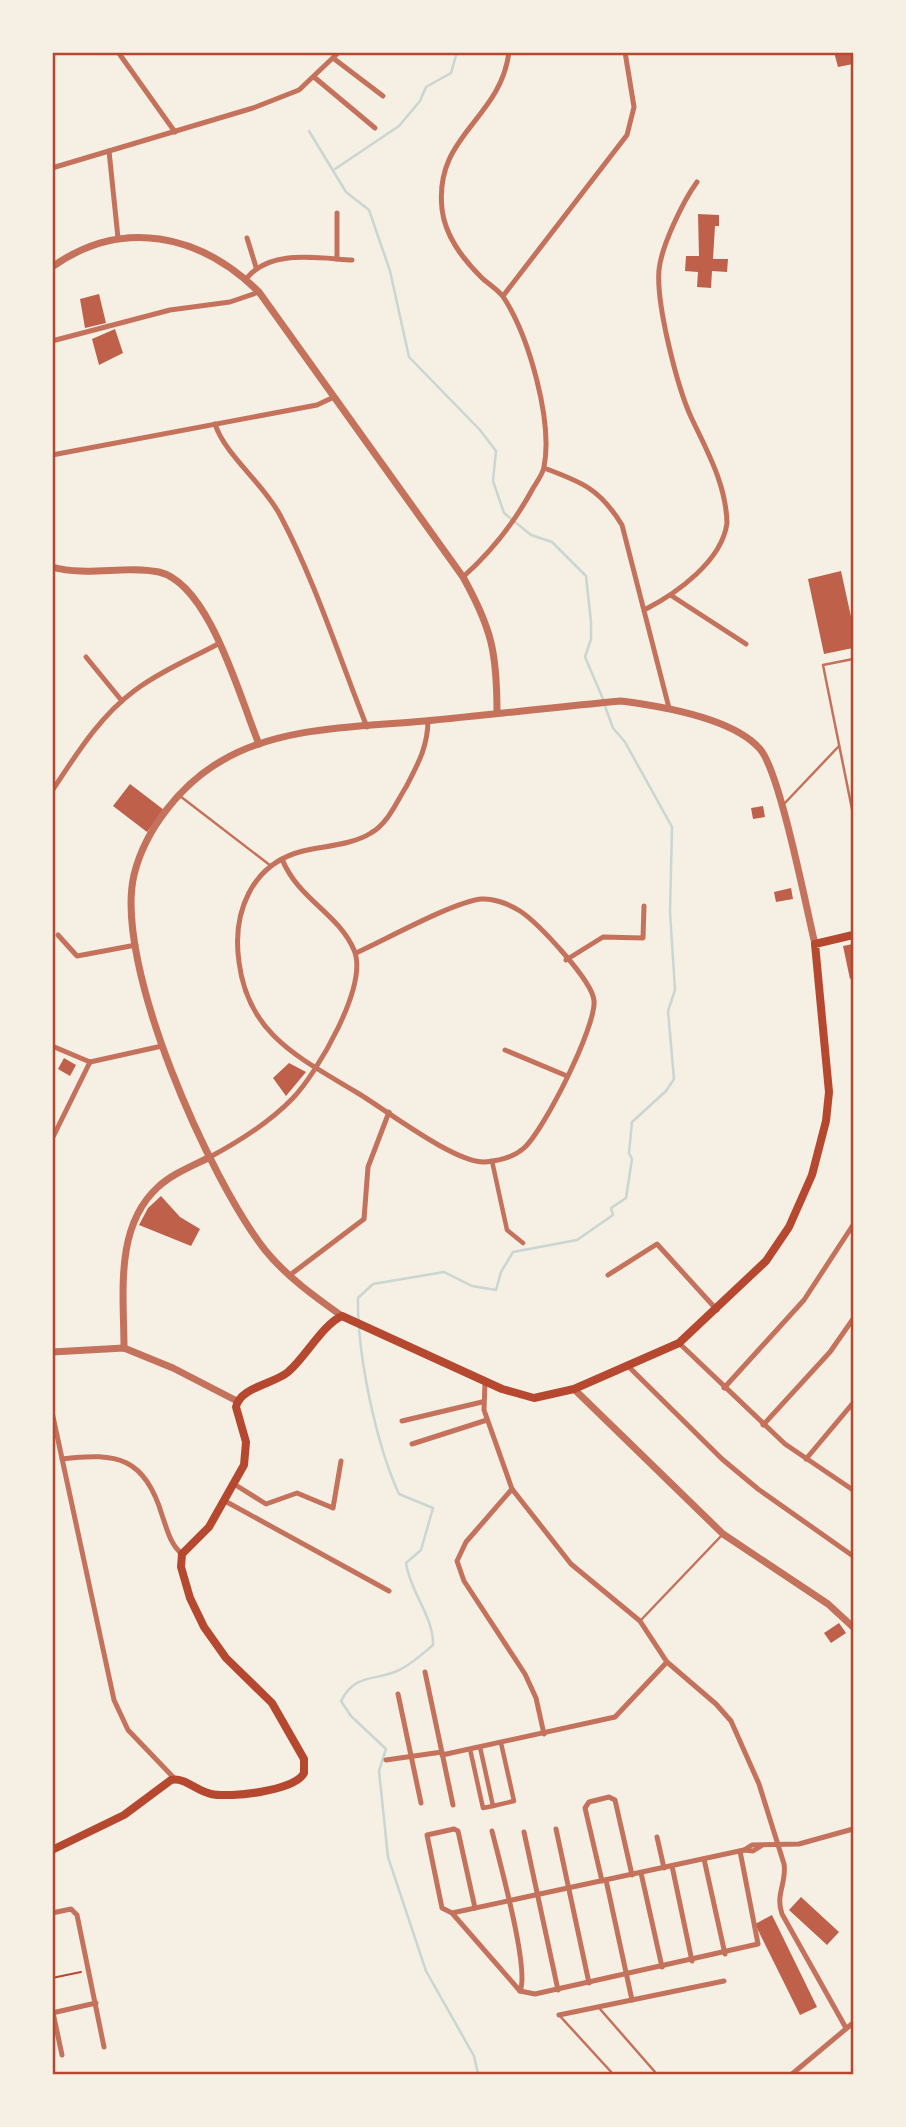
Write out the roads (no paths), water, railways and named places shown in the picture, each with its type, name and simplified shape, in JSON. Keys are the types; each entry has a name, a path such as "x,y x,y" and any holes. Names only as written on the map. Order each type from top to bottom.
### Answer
{"main road":[{"path":"52,1850 124,1815 175,1779 209,1794 230,1795 293,1784 300,1780 306,1769 272,1703 226,1658 204,1627 187,1588 182,1554 209,1527 244,1465 247,1450 237,1413 237,1401 291,1370 331,1323 342,1316 485,1382 534,1398 574,1389 682,1346 766,1261 782,1240 802,1201 819,1154 826,1121 829,1079 816,944 853,935"}],"street":[{"path":"118,52 175,132"},
{"path":"52,168 175,132 299,90 339,52"},
{"path":"463,577 508,532 544,468 544,411 539,385 503,296 460,254 448,233 442,208 447,162 453,147 496,96 509,52"},
{"path":"503,296 627,135 634,107 625,52"},
{"path":"333,58 383,96"},
{"path":"314,77 375,128"},
{"path":"109,151 118,238"},
{"path":"646,609 672,596 717,548 726,533 727,523 713,460 681,393 668,340 659,271 689,194 697,181"},
{"path":"337,213 337,259"},
{"path":"52,267 83,247 118,238 159,238 187,246 219,260 259,292 463,577 492,635 497,713"},
{"path":"247,238 256,267"},
{"path":"246,279 256,267 278,259 352,260"},
{"path":"52,341 170,310 230,302 259,292"},
{"path":"52,454 317,405 334,397"},
{"path":"215,424 220,435 270,498 287,529 367,727"},
{"path":"544,468 589,485 610,505 622,524 646,609 669,708"},
{"path":"52,567 84,572 148,571 174,577 192,593 218,644 259,744"},
{"path":"672,596 746,644"},
{"path":"52,791 91,734 122,701 146,683 218,644"},
{"path":"86,657 122,701"},
{"path":"342,1316 290,1275 256,1238 210,1157 162,1046 136,945 131,908 134,876 153,830 180,796 219,762 259,744 367,727 621,701 669,708 741,734 766,757 816,944"},
{"path":"356,953 462,905 489,899 522,913 590,986 594,1011 567,1076 538,1135 521,1152 492,1161 463,1157 315,1067 273,1038 261,1022 243,984 237,940 242,905 271,866 282,859 359,839 386,822 421,759 428,735 428,720"},
{"path":"124,1348 125,1265 132,1225 144,1202 157,1188 210,1157 281,1109 315,1067 346,1011 354,982 356,953 341,928 296,886 282,859"},
{"path":"566,960 603,937 643,938 644,906"},
{"path":"58,935 77,956 136,945"},
{"path":"52,1046 90,1062 162,1046"},
{"path":"505,1049 567,1076"},
{"path":"52,1139 90,1062"},
{"path":"290,1275 364,1219 368,1167 389,1112"},
{"path":"492,1161 507,1230 523,1243"},
{"path":"724,1388 804,1300 853,1225"},
{"path":"608,1275 657,1244 717,1310"},
{"path":"764,1425 830,1352 853,1319"},
{"path":"682,1346 764,1425 806,1459 853,1490"},
{"path":"52,1352 124,1348 173,1368 237,1401"},
{"path":"628,1367 722,1459 758,1489 853,1556"},
{"path":"485,1382 482,1402 512,1489 571,1564 640,1621 667,1662 716,1704 731,1721 759,1784 778,1843 785,1872 778,1899 782,1914 846,2028"},
{"path":"574,1389 723,1534 828,1604 853,1627"},
{"path":"402,1421 482,1402"},
{"path":"806,1459 853,1403"},
{"path":"52,1412 114,1700 128,1730 175,1779"},
{"path":"412,1444 487,1420"},
{"path":"62,1459 104,1456 129,1463 142,1472 157,1498 172,1543 182,1554"},
{"path":"234,1484 267,1504 297,1493 333,1508 341,1461"},
{"path":"512,1489 466,1542 457,1561 464,1581 531,1686 544,1734"},
{"path":"225,1501 389,1591"},
{"path":"386,1760 470,1749 615,1717 667,1662"},
{"path":"425,1672 453,1805"},
{"path":"398,1694 421,1803"},
{"path":"470,1749 483,1808 494,1806 514,1801 501,1743"},
{"path":"480,1747 494,1806"},
{"path":"632,1875 615,1800 609,1797 589,1802 585,1808 632,2000"},
{"path":"475,1909 458,1831 454,1829 429,1834 426,1838 442,1908 452,1913 520,1991 530,1994 558,1990 692,1961 758,1944 742,1851"},
{"path":"556,1829 589,1983"},
{"path":"452,1913 742,1851 752,1845 800,1844 853,1829"},
{"path":"492,1831 523,1980 520,1991"},
{"path":"524,1832 558,1990"},
{"path":"657,1837 664,1868"},
{"path":"704,1859 724,1954"},
{"path":"672,1866 692,1961"},
{"path":"641,1872 662,1967"},
{"path":"52,1913 75,1911 104,2048"},
{"path":"559,2015 724,1981"},
{"path":"62,2055 53,2011 96,2003"},
{"path":"792,2074 853,2022"}],"lane":[{"path":"853,659 823,665 853,814"},
{"path":"781,807 839,746"},
{"path":"180,796 271,866"},
{"path":"640,1621 723,1534"},
{"path":"598,2007 655,2072"},
{"path":"559,2015 613,2074"}],"waterway":[{"path":"335,169 399,126 420,101 426,87 451,73 457,52"},
{"path":"309,131 346,192 369,210 390,271 409,357 480,430 496,451 493,481 504,513 531,535 552,542 586,576 591,639 585,657 603,699"},
{"path":"478,2074 474,2056 426,1971 388,1857 379,1771 386,1749 351,1716 341,1701 359,1682 402,1669 433,1645 430,1624 408,1574 406,1563 421,1550 433,1508 399,1494 391,1474 364,1371 358,1298 373,1284 444,1272 472,1286 496,1290 501,1272 513,1252 577,1240 613,1215 611,1208 626,1198 632,1159 629,1153 632,1122 666,1091 674,1079 668,1011 675,990 670,912 672,827 625,742 613,728 605,706"}]}
